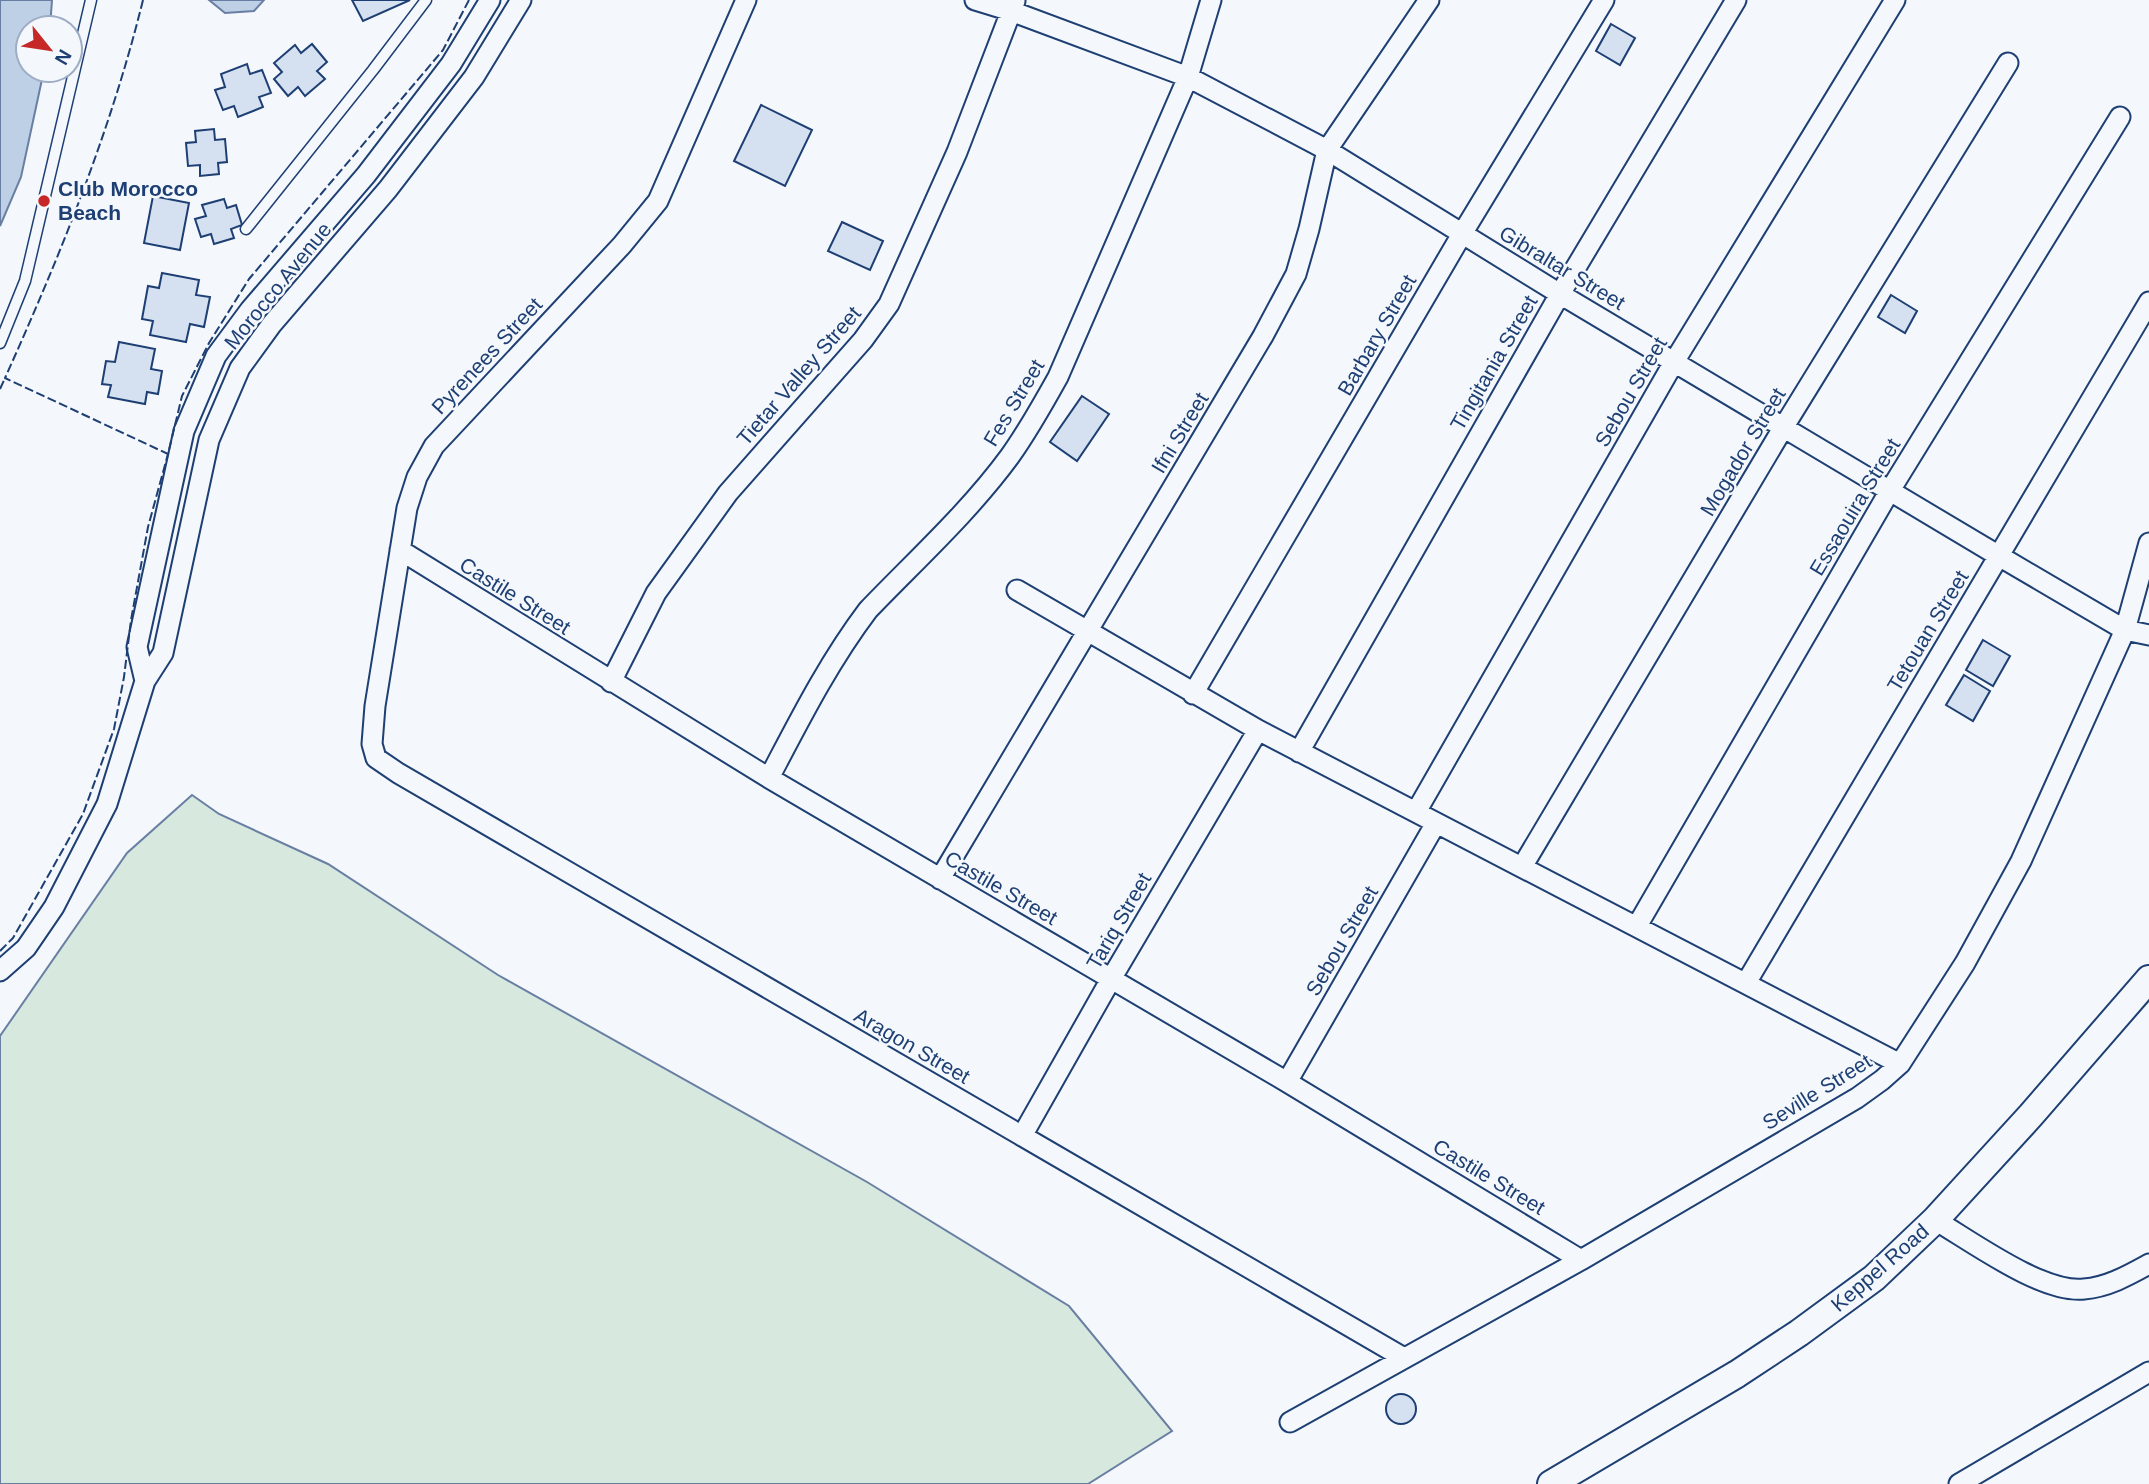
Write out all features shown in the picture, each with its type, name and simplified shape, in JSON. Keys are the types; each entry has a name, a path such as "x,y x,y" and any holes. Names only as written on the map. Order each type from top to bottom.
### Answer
{"street":[{"path":"145,681 137,647 184,431 216,356 250,310 366,175 451,64 490,0"},
{"name":"Morocco Avenue","path":"0,971 26,948 54,907 107,804 145,681 163,653 209,440 240,368 272,324 388,189 474,77 521,0"},
{"name":"Pyrenees Street","path":"398,773 376,758 372,744 375,706 407,508 417,477 434,446 622,245 658,201 746,0"},
{"name":"Gibraltar Street","path":"975,0 1013,5 1188,77 1327,150 1889,492 2105,619 2127,624"},
{"name":"Fes Street","path":"769,778 830,664 855,627 994,476 1040,411 1058,377 1188,77 1212,0"},
{"name":"Ifni Street","path":"940,879 1286,295 1302,255 1327,150 1429,0"},
{"name":"Barbary Street","path":"1193,694 1462,234 1604,0"},
{"name":"Tingitania Street","path":"1299,752 1560,294 1736,0"},
{"name":"Sebou Street","path":"1416,812 1674,362 1895,0"},
{"name":"Tietar Valley Street","path":"611,682 656,593 728,493 863,341 889,304 957,152 1013,5"},
{"name":"Mogador Street","path":"1522,867 1783,428 2007,63"},
{"name":"Essaouira Street","path":"1637,926 1889,492 2120,117"},
{"name":"Tetouan Street","path":"1746,984 2149,302"},
{"name":"Seville Street","path":"1290,1422 1581,1260 1857,1098 1900,1064 1965,963 2021,861 2127,624 2149,543"},
{"name":"Castile Street","path":"400,550 769,778 1287,1082 1581,1260"},
{"path":"1017,590 1258,730 1900,1064"},
{"path":"2127,624 2149,617"},
{"path":"2127,624 2149,635"},
{"name":"Tariq Street","path":"1022,1136 1258,730"},
{"name":"Aragon Street","path":"398,773 1404,1358"},
{"name":"Sebou Street","path":"1287,1082 1436,823"},
{"name":"Keppel Road","path":"1551,1484 1737,1374 1874,1278 1935,1220 2149,979"},
{"path":"1935,1220 2025,1273 2052,1285 2083,1290 2113,1282 2149,1264"},
{"path":"1959,1484 2149,1372"}],"lane":[{"path":"0,343 25,281 91,0"},
{"path":"246,229 426,0"}],"shaded area":[{"path":"192,795 219,814 328,864 498,975 867,1182 1069,1306 1172,1431 1088,1484 0,1484 0,1036 127,853"}],"water":[{"path":"0,0 52,0 51,14 14,14 14,84 41,84 21,177 0,226"},
{"path":"209,0 264,0 254,11 225,13"}],"building":[{"path":"352,0 410,0 363,21"},
{"path":"1611,24 1635,38 1620,65 1596,51"},
{"path":"312,44 327,62 317,71 325,79 305,96 298,87 288,96 274,79 282,72 274,63 295,45 301,53"},
{"path":"247,64 250,74 262,70 271,93 259,97 263,107 238,117 234,106 223,110 215,90 225,87 221,74"},
{"path":"761,105 812,130 785,186 734,161"},
{"path":"214,129 215,140 225,139 227,162 218,163 219,174 200,176 200,165 188,166 186,143 196,142 195,131"},
{"path":"153,196 189,203 180,250 144,243"},
{"path":"224,199 227,208 236,205 242,225 231,229 234,238 214,244 211,234 201,237 195,219 206,216 202,205"},
{"path":"842,222 883,241 870,270 828,251"},
{"path":"162,273 199,280 196,295 210,297 204,327 190,324 186,342 150,335 153,321 142,319 148,286 159,288"},
{"path":"1891,295 1917,311 1905,333 1878,317"},
{"path":"119,342 155,349 151,369 162,371 158,394 147,392 145,404 108,397 111,385 102,384 106,361 115,362"},
{"path":"1082,396 1109,414 1077,461 1050,442"},
{"path":"1983,640 2010,656 1993,686 1966,670"},
{"path":"1964,675 1990,691 1973,721 1946,705"},
{"path":"1401,1394 1411,1399 1416,1409 1411,1419 1401,1424 1391,1419 1386,1409 1391,1399"}],"fence":[{"path":"143,0 116,97 83,192 5,378 168,454 182,396 209,343 249,279 443,50 469,0"},
{"path":"0,389 5,378"},
{"path":"0,951 13,938 83,814 114,729 148,527 168,454"}],"place":[{"name":"Club Morocco Beach","path":"44,201"}]}
